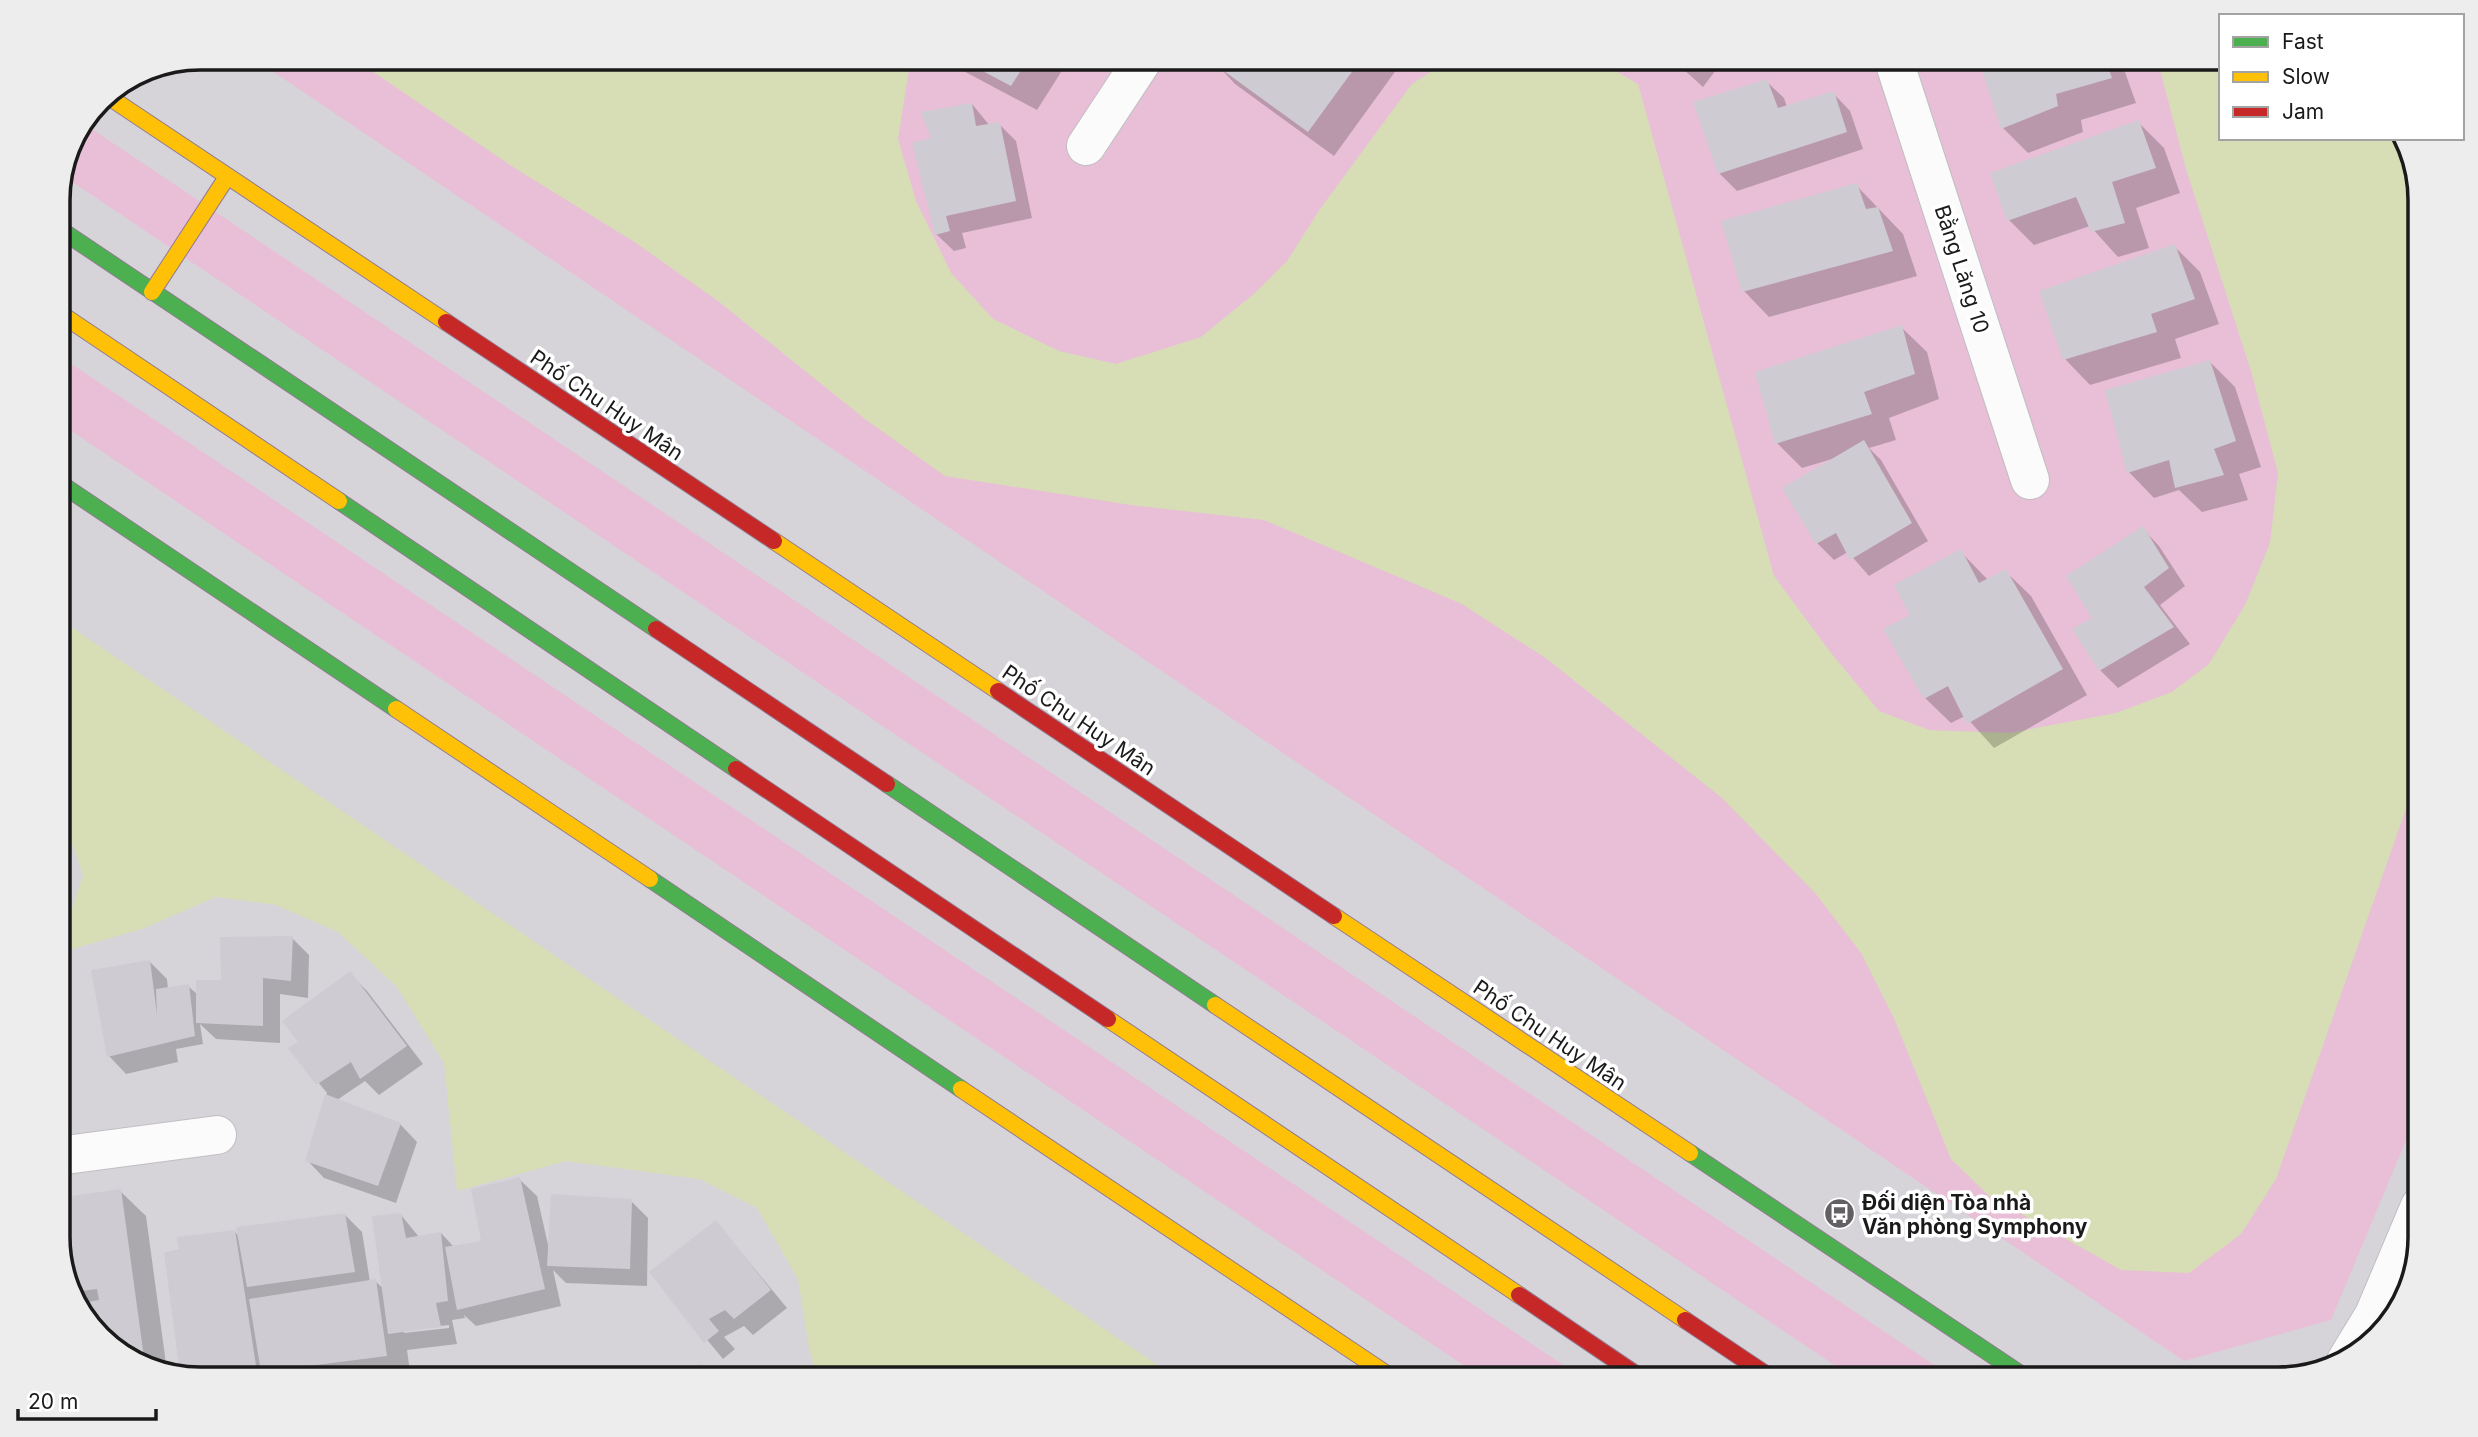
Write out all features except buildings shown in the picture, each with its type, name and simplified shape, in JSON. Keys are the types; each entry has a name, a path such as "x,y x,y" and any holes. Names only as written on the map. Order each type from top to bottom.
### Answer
{"main road":[{"name":"Phố Chu Huy Mân","path":"115,101 2010,1367"},
{"path":"152,292 227,177"},
{"path":"70,236 1755,1367"},
{"path":"70,320 1625,1367"},
{"path":"70,490 1376,1367"}],"street":[{"path":"1086,146 1136,70"},
{"name":"Bằng Lăng 10","path":"1897,70 2030,480"},
{"path":"70,1154 217,1135"},
{"path":"2362,1336 2374,1315 2408,1234"}],"shaded area":[{"path":"271,70 2219,70 2219,140 2393,140 2404,166 2408,191 2408,1136 2331,1320 2184,1361"},
{"path":"371,70 909,70 898,139 916,201 951,273 993,319 1059,351 1116,364 1201,337 1255,293 1287,261 1320,209 1412,84 1434,70 1614,70 1638,84 1774,576 1831,653 1879,711 1929,730 2010,733 2116,713 2172,692 2209,664 2245,605 2270,543 2278,473 2251,371 2186,169 2160,70 2219,70 2219,140 2393,140 2404,166 2408,191 2408,803 2276,1179 2241,1234 2189,1273 2121,1270 1988,1195 1951,1159 1893,1016 1861,953 1816,894 1722,798 1547,659 1462,604 1264,520 1131,505 945,476 865,419 718,301 636,243 513,167"},
{"path":"2219,70 2219,140 2393,140 2404,166 2408,191 2408,1237 2404,1271 2391,1302 2370,1329 2343,1350 2312,1363 2278,1367 200,1367 166,1363 135,1350 102,1323 83,1295 72,1263 70,1246 70,191 80,150 102,114 135,87 174,72"},
{"path":"91,129 1937,1367 1837,1367 71,181 74,166 87,135"},
{"path":"70,363 1566,1367 1466,1367 70,430"},
{"path":"70,626 1160,1367 815,1367 798,1279 757,1208 699,1179 566,1161 457,1191 444,1063 397,987 338,932 276,905 216,897 142,929 70,950 70,916 83,875 70,838"}],"traffic: fast":[{"path":"70,236 656,629"},
{"path":"70,490 396,709"},
{"path":"339,501 736,769"},
{"path":"887,784 1215,1005"},
{"path":"650,879 961,1089"},
{"path":"1690,1153 2010,1367"}],"traffic: slow":[{"path":"115,101 446,322"},
{"path":"152,292 227,177"},
{"path":"70,320 339,501"},
{"path":"774,541 998,691"},
{"path":"396,709 650,879"},
{"path":"1334,916 1690,1153"},
{"path":"1215,1005 1685,1320"},
{"path":"1108,1019 1519,1295"},
{"path":"961,1089 1376,1367"}],"traffic: jam":[{"path":"446,322 774,541"},
{"path":"656,629 887,784"},
{"path":"998,691 1334,916"},
{"path":"736,769 1108,1019"},
{"path":"1519,1295 1625,1367"},
{"path":"1685,1320 1755,1367"}],"place":[{"name":"Đối diện Tòa nhà Văn phòng Symphony","path":"1839,1214"}]}
